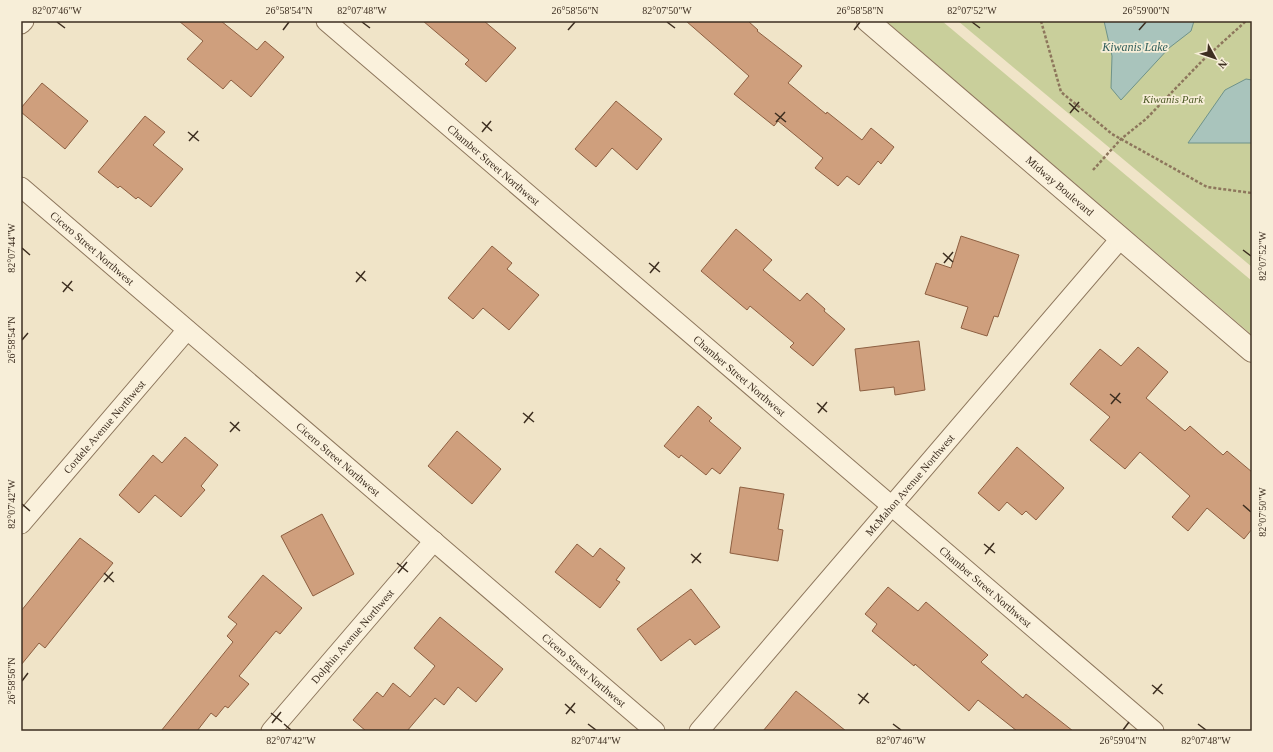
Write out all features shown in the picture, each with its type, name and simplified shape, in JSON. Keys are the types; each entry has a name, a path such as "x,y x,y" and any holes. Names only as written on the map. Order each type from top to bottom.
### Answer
{"street":[{"path":"21,24 24,21"},
{"name":"Chamber Street Northwest","path":"326,21 1154,731"},
{"name":"Midway Boulevard","path":"868,21 1252,351"},
{"name":"Cicero Street Northwest","path":"21,188 655,731"},
{"name":"McMahon Avenue Northwest","path":"699,731 1121,238"},
{"name":"Cordele Avenue Northwest","path":"21,524 187,330"},
{"name":"Dolphin Avenue Northwest","path":"271,731 434,541"}],"path":[{"path":"1041,21 1061,92 1112,134 1207,187 1252,193"},
{"path":"1093,170 1121,139 1146,118 1202,61 1246,21"}],"green space":[{"path":"886,21 942,21 1252,281 1252,335"},
{"name":"Kiwanis Park","path":"958,21 1252,21 1252,267"}],"water":[{"name":"Kiwanis Lake","path":"1104,21 1194,21 1191,31 1169,48 1121,100 1111,88 1112,56"},
{"path":"1246,79 1252,80 1252,143 1188,143 1225,90"}],"building":[{"path":"179,21 221,21 257,50 265,41 284,57 251,97 231,80 223,89 187,59 203,41"},
{"path":"423,21 484,21 516,48 486,82 465,64 469,60"},
{"path":"686,21 748,21 758,30 757,31 802,66 788,83 826,114 827,112 862,140 871,128 894,147 881,164 878,161 859,185 847,176 838,186 815,168 823,158 778,121 774,126 734,94 749,76"},
{"path":"42,83 88,121 65,149 21,112 21,108"},
{"path":"616,101 662,139 637,170 612,148 596,167 575,149"},
{"path":"145,116 165,132 153,145 183,169 151,207 138,197 136,199 120,186 118,188 98,172"},
{"path":"736,229 772,260 763,270 800,301 807,293 825,309 824,311 845,329 813,366 790,347 794,343 750,306 747,310 701,271"},
{"path":"961,236 1019,255 998,317 994,316 987,336 961,328 968,307 925,294 936,263 951,268"},
{"path":"492,246 512,263 507,269 539,295 509,330 483,308 473,319 448,298"},
{"path":"919,341 925,390 895,395 894,387 860,391 855,349"},
{"path":"1138,347 1168,372 1146,398 1185,431 1190,426 1223,455 1227,451 1252,472 1252,529 1244,539 1207,508 1188,531 1172,517 1190,496 1140,452 1125,469 1090,440 1110,417 1070,384 1100,349 1121,366"},
{"path":"698,406 712,418 709,421 741,448 720,474 712,468 706,475 681,455 679,458 664,446"},
{"path":"457,431 501,469 472,504 428,466"},
{"path":"185,437 218,465 201,486 205,490 181,517 155,495 139,513 119,495 153,455 162,463"},
{"path":"1017,447 1064,488 1036,520 1026,511 1022,515 1007,502 999,511 978,493"},
{"path":"740,487 784,494 778,529 783,530 778,561 730,553"},
{"path":"322,514 354,574 313,596 281,536"},
{"path":"80,538 113,563 45,648 39,643 21,665 21,611"},
{"path":"577,544 593,557 600,548 625,568 616,580 620,582 600,608 555,572"},
{"path":"263,575 302,608 280,634 276,631 239,676 249,684 228,708 225,706 216,717 211,713 197,731 161,731 233,642 227,636 237,624 228,617"},
{"path":"888,587 918,611 926,602 988,655 981,662 1023,698 1026,694 1073,731 1017,731 978,700 969,711 915,664 914,666 872,631 877,624 865,614"},
{"path":"691,589 720,627 695,645 690,639 661,661 637,629"},
{"path":"440,617 503,669 476,702 458,687 444,705 435,698 407,731 366,731 353,720 377,692 383,697 393,683 410,697 435,666 414,648"},
{"path":"796,691 846,731 763,731"}]}
